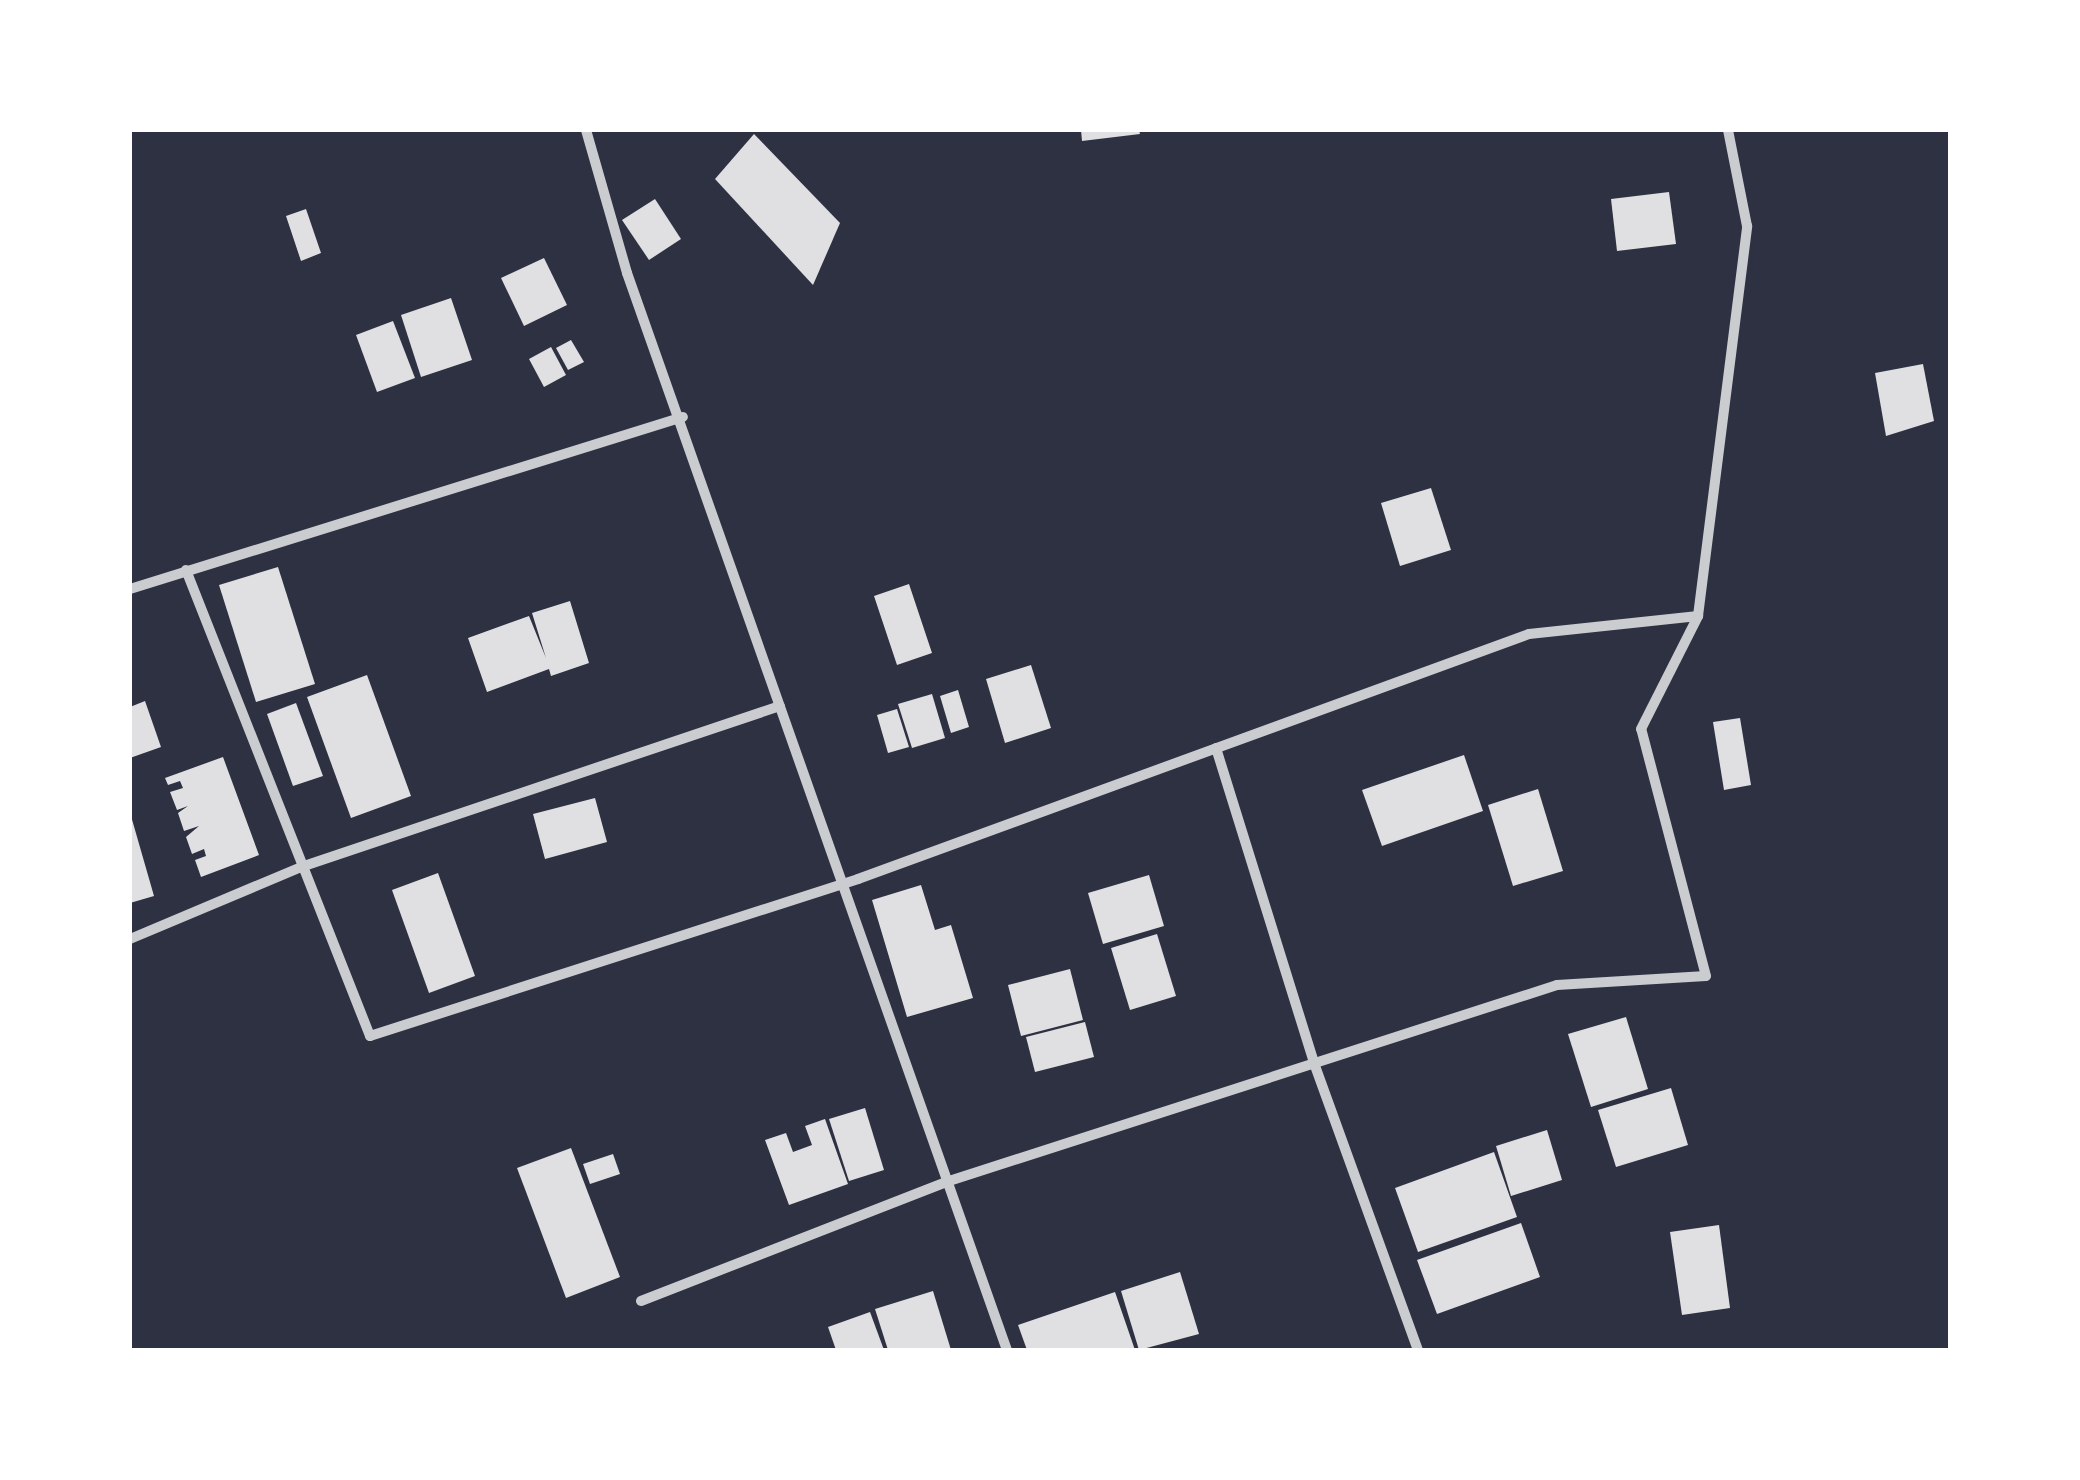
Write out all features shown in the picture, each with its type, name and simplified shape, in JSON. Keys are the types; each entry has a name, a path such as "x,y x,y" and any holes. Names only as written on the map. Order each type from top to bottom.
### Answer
{"street":[{"path":"586,130 627,273 683,417 840,884 1006,1350"},
{"path":"641,1301 946,1182 1558,985 1706,976 1641,729 1698,616 1747,226 1728,130"},
{"path":"130,588 683,417"},
{"path":"186,570 370,1036 840,884 1529,634 1698,616"},
{"path":"130,939 304,866 780,706"},
{"path":"1216,748 1314,1064 1418,1350"}],"building":[{"path":"1081,130 1139,130 1140,134 1082,141"},
{"path":"754,134 840,223 813,285 715,179"},
{"path":"1669,192 1676,244 1617,251 1611,199"},
{"path":"655,199 681,239 649,260 622,220"},
{"path":"306,209 321,253 301,261 286,216"},
{"path":"544,258 567,305 524,326 501,278"},
{"path":"451,298 472,360 421,377 401,315"},
{"path":"393,321 415,378 377,392 356,335"},
{"path":"571,340 584,362 568,370 556,348"},
{"path":"551,347 566,375 544,387 529,359"},
{"path":"1923,364 1934,421 1886,436 1875,373"},
{"path":"1431,488 1451,550 1400,566 1381,503"},
{"path":"278,567 315,684 256,702 219,585"},
{"path":"909,584 932,653 897,665 874,596"},
{"path":"570,601 589,663 551,676 549,669 487,692 468,638 529,616 546,658 532,613"},
{"path":"1031,665 1051,728 1005,743 986,679"},
{"path":"367,675 411,796 351,818 307,697"},
{"path":"958,690 969,727 951,733 940,696"},
{"path":"932,694 945,738 912,748 898,704"},
{"path":"145,701 161,747 130,758 130,707"},
{"path":"296,703 323,776 293,786 267,714"},
{"path":"897,709 909,747 888,753 877,715"},
{"path":"1740,718 1751,785 1724,790 1713,722"},
{"path":"1464,755 1483,811 1382,846 1362,790"},
{"path":"223,757 259,855 201,877 195,860 206,856 204,849 192,854 186,837 199,826 184,831 178,813 188,806 177,810 170,792 183,788 180,781 168,785 165,778"},
{"path":"1538,789 1563,871 1513,886 1488,805"},
{"path":"595,798 607,842 545,859 533,814"},
{"path":"130,817 154,896 130,903"},
{"path":"438,873 475,976 429,993 392,890"},
{"path":"1149,875 1164,926 1103,944 1088,893"},
{"path":"921,885 935,930 951,925 973,998 907,1017 872,900"},
{"path":"1157,934 1176,996 1130,1010 1111,948"},
{"path":"1070,969 1083,1020 1021,1036 1008,985"},
{"path":"1626,1017 1648,1089 1591,1107 1568,1034"},
{"path":"1085,1022 1094,1057 1035,1072 1026,1037"},
{"path":"1671,1088 1688,1145 1616,1167 1598,1110"},
{"path":"865,1108 884,1170 849,1181 829,1119"},
{"path":"825,1119 848,1184 789,1205 765,1140 786,1133 793,1152 812,1145 805,1126"},
{"path":"1547,1130 1562,1180 1511,1196 1496,1146"},
{"path":"571,1148 620,1277 566,1298 517,1168"},
{"path":"1494,1152 1517,1217 1418,1252 1395,1188"},
{"path":"613,1154 620,1174 590,1184 583,1164"},
{"path":"1521,1223 1540,1277 1437,1314 1417,1260"},
{"path":"1719,1225 1730,1308 1682,1315 1670,1232"},
{"path":"1180,1272 1199,1334 1139,1350 1121,1291"},
{"path":"933,1291 951,1350 888,1350 875,1309"},
{"path":"1115,1292 1135,1350 1027,1350 1018,1325"},
{"path":"870,1312 884,1350 836,1350 828,1327"}]}
